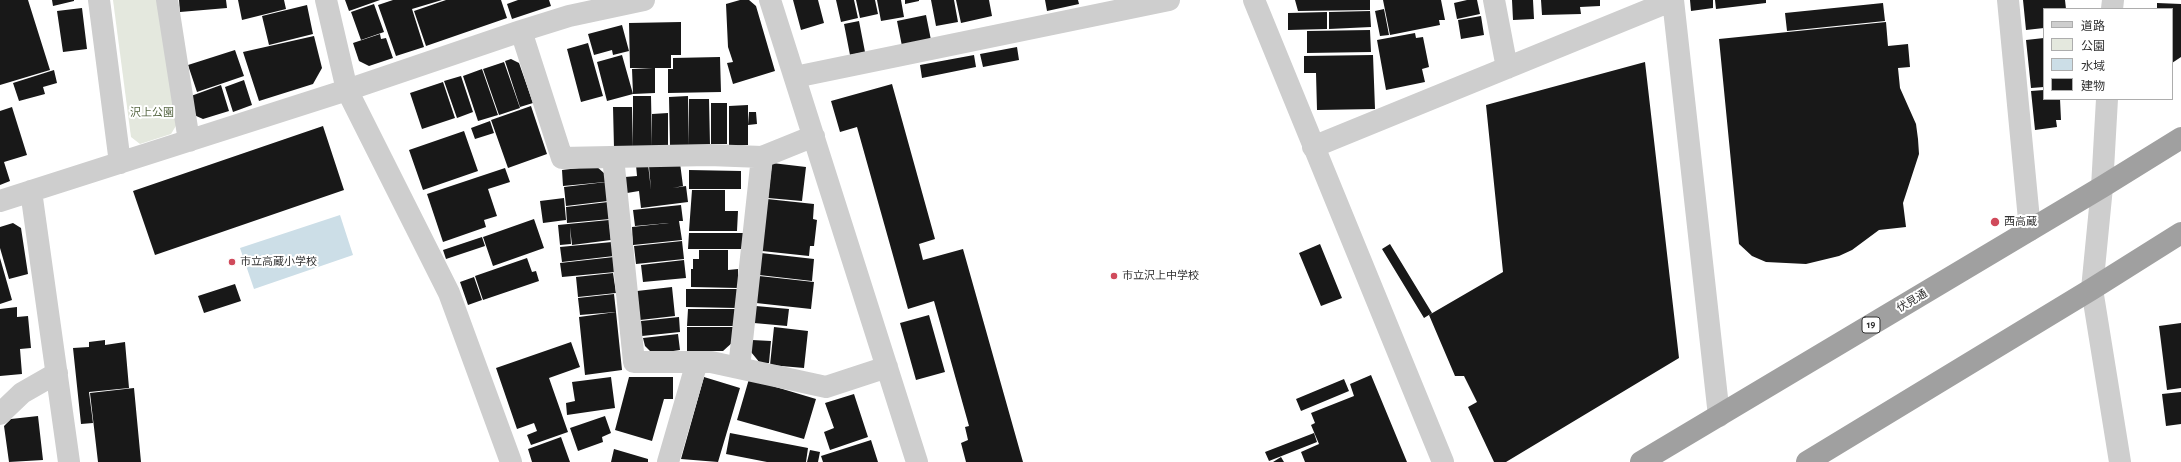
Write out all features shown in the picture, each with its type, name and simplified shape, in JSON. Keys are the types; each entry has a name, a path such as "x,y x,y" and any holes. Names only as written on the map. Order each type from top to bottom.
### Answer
{"highway":[{"name":"伏見通","path":"1641,462 2102,188 2181,138"},
{"path":"1807,462 2181,234"}],"street":[{"path":"99,0 120,163"},
{"path":"167,0 189,140"},
{"path":"326,0 347,90 450,293 511,462"},
{"path":"0,201 347,90 521,31 568,8 644,0"},
{"path":"770,0 917,462"},
{"path":"795,76 1169,0"},
{"path":"1254,0 1443,462"},
{"path":"1494,0 1507,68"},
{"path":"1313,147 1673,0 1719,416"},
{"path":"2008,0 2030,230"},
{"path":"521,31 562,158 709,155 762,157 814,136"},
{"path":"2107,100 2102,188 2092,289 2120,462"},
{"path":"613,157 634,362 711,362 826,387 887,367"},
{"path":"739,368 762,157"},
{"path":"31,191 69,462"},
{"path":"668,462 697,362"},
{"path":"0,414 22,393 57,372"}],"green space":[{"name":"沢上公園","path":"113,0 158,0 177,124 171,134 140,144 131,137"}],"water":[{"path":"340,215 353,255 254,289 240,248"}],"building":[{"path":"0,0 28,0 50,70 0,85"},
{"path":"52,0 74,0 74,1 53,6"},
{"path":"179,0 226,0 227,8 180,12"},
{"path":"238,0 284,0 286,9 242,20"},
{"path":"345,0 380,0 349,11"},
{"path":"393,0 442,0 412,9 424,47 396,56 378,5"},
{"path":"446,0 501,0 507,18 426,46 414,11"},
{"path":"518,0 549,0 551,6 512,19 507,4"},
{"path":"740,0 749,0 756,6 775,71 733,84 727,63 733,62 728,47 726,4"},
{"path":"793,0 818,0 824,23 801,30"},
{"path":"836,0 854,0 858,18 841,22"},
{"path":"856,0 875,0 878,14 860,18"},
{"path":"877,0 901,0 904,17 881,21"},
{"path":"905,0 919,0 919,1 905,4"},
{"path":"931,0 954,0 958,22 936,26"},
{"path":"956,0 989,0 992,16 961,23"},
{"path":"1045,0 1078,0 1079,4 1047,11"},
{"path":"1295,0 1370,0 1370,10 1298,11"},
{"path":"1383,0 1441,0 1445,20 1439,20 1440,25 1390,35"},
{"path":"1467,0 1477,0 1480,14 1457,19 1454,3"},
{"path":"1512,0 1533,0 1534,19 1513,20"},
{"path":"1541,0 1600,0 1600,6 1580,7 1581,14 1542,15"},
{"path":"1690,0 1713,0 1713,8 1691,11"},
{"path":"1715,0 1766,0 1766,3 1716,9"},
{"path":"2023,0 2065,0 2066,8 2043,8 2043,28 2026,30"},
{"path":"1883,3 1885,21 1787,31 1785,13"},
{"path":"2157,3 2181,4 2181,57 2173,62 2173,8 2157,8"},
{"path":"374,4 384,32 361,40 351,12"},
{"path":"307,5 313,34 269,45 262,16"},
{"path":"82,8 87,49 63,52 57,11"},
{"path":"1384,9 1389,35 1380,36 1375,11"},
{"path":"1370,11 1371,27 1329,29 1329,12"},
{"path":"1327,12 1327,29 1288,30 1288,13"},
{"path":"926,15 931,40 902,46 897,21"},
{"path":"1481,16 1484,35 1461,39 1458,20"},
{"path":"859,21 865,52 850,55 844,24"},
{"path":"681,22 681,55 671,55 671,68 655,68 655,93 633,94 632,69 653,68 630,68 629,23"},
{"path":"1886,22 1888,46 1908,44 1910,67 1898,68 1900,88 1916,124 1918,139 1919,154 1903,203 1906,227 1879,230 1852,250 1839,256 1806,264 1766,262 1752,256 1739,244 1719,39"},
{"path":"622,25 629,51 613,55 612,50 594,55 588,34"},
{"path":"1370,30 1371,52 1307,53 1307,31"},
{"path":"1415,33 1416,38 1423,37 1429,67 1422,69 1425,82 1386,90 1377,40"},
{"path":"380,34 381,39 386,38 393,58 369,66 359,61 353,43"},
{"path":"314,36 322,68 313,84 259,101 243,52"},
{"path":"2043,38 2043,87 2031,88 2026,40"},
{"path":"588,43 603,96 581,102 567,49"},
{"path":"1017,47 1019,60 983,67 980,54"},
{"path":"235,50 244,76 197,92 188,65"},
{"path":"622,55 633,94 607,101 597,62"},
{"path":"974,55 976,67 922,78 920,65"},
{"path":"1373,55 1375,109 1317,110 1316,73 1304,73 1304,56"},
{"path":"720,57 721,92 668,93 668,69 673,69 673,58"},
{"path":"511,59 519,63 533,103 520,107 505,61"},
{"path":"504,62 520,108 499,115 483,69"},
{"path":"1645,62 1679,358 1506,462 1494,462 1468,407 1477,402 1464,376 1455,376 1429,315 1503,272 1486,105"},
{"path":"482,69 498,115 478,121 463,76"},
{"path":"54,70 57,83 43,87 45,94 19,101 13,83"},
{"path":"461,76 473,112 457,118 444,81"},
{"path":"244,80 252,105 233,112 225,87"},
{"path":"443,82 455,118 422,129 410,93"},
{"path":"892,84 935,239 919,244 923,260 963,249 1023,462 966,462 961,443 968,440 965,427 969,426 934,301 908,309 857,127 840,132 831,101"},
{"path":"221,85 229,111 203,119 194,115 191,96"},
{"path":"2043,90 2043,100 2060,100 2061,120 2056,120 2057,127 2035,130 2031,91"},
{"path":"633,96 651,96 652,147 633,148"},
{"path":"688,96 689,146 670,146 669,97"},
{"path":"689,99 709,99 710,145 689,145"},
{"path":"711,103 727,103 727,144 711,144"},
{"path":"748,105 748,145 729,146 729,106"},
{"path":"531,106 547,154 508,168 491,120"},
{"path":"12,107 27,155 4,162 10,181 0,185 0,111"},
{"path":"613,107 632,107 633,148 614,148"},
{"path":"749,112 756,112 757,124 748,125"},
{"path":"668,113 668,147 652,147 652,114"},
{"path":"490,121 494,133 475,139 471,128"},
{"path":"323,126 344,190 155,255 133,191"},
{"path":"464,131 478,171 423,190 409,150"},
{"path":"680,163 683,186 673,188 686,186 688,202 641,208 639,191 627,193 625,177 637,176 636,165 648,164 651,190 649,166"},
{"path":"772,163 806,167 802,201 768,198"},
{"path":"596,166 605,174 605,182 563,186 562,170"},
{"path":"505,168 510,182 488,189 497,216 484,220 486,227 443,242 427,194"},
{"path":"689,170 741,171 741,189 689,189"},
{"path":"606,182 608,201 566,206 564,187"},
{"path":"692,190 725,190 725,211 738,211 737,231 689,231"},
{"path":"564,198 566,220 543,223 540,201"},
{"path":"767,199 814,204 813,219 817,220 814,246 810,246 809,256 762,251"},
{"path":"608,202 610,219 567,223 566,207"},
{"path":"681,205 683,221 679,221 682,240 633,245 632,227 669,223 635,226 633,210"},
{"path":"534,219 544,248 493,266 483,237"},
{"path":"609,220 611,240 572,245 570,227 571,244 560,245 558,225"},
{"path":"13,223 21,228 28,274 9,279 0,248 0,227"},
{"path":"689,233 744,233 743,249 688,249"},
{"path":"482,237 485,246 446,259 443,250"},
{"path":"682,241 684,259 636,264 634,246"},
{"path":"612,242 614,256 562,262 560,247"},
{"path":"1320,244 1342,298 1321,306 1299,253"},
{"path":"1390,244 1432,313 1424,318 1382,249"},
{"path":"699,250 728,250 728,270 738,269 738,288 691,287 691,269 693,269 693,259 699,259"},
{"path":"761,253 814,259 812,281 759,275"},
{"path":"614,257 615,272 562,277 560,263"},
{"path":"0,258 12,300 0,304"},
{"path":"527,258 532,272 536,271 539,281 483,300 475,276"},
{"path":"684,260 686,278 643,282 641,265"},
{"path":"613,273 616,293 578,297 576,277"},
{"path":"759,276 814,282 811,309 756,303"},
{"path":"474,277 482,300 468,305 460,282"},
{"path":"235,284 241,301 204,313 198,296"},
{"path":"672,287 675,316 640,320 637,291"},
{"path":"686,289 737,289 737,308 686,307"},
{"path":"614,294 616,312 580,315 578,298"},
{"path":"756,306 789,309 787,326 754,323"},
{"path":"17,307 17,317 28,316 31,348 20,349 22,374 0,376 0,309"},
{"path":"688,309 736,309 735,326 687,326"},
{"path":"616,312 622,370 585,375 579,317"},
{"path":"929,315 945,372 916,380 900,323"},
{"path":"679,317 680,332 642,336 641,321"},
{"path":"2181,323 2181,388 2167,390 2159,326"},
{"path":"687,327 734,327 734,341 723,351 687,351"},
{"path":"774,327 808,331 804,368 770,365"},
{"path":"678,334 680,350 653,354 645,346 643,338"},
{"path":"105,340 105,345 125,342 129,388 89,392 93,423 81,424 73,348 89,347 89,342"},
{"path":"752,340 771,341 769,363 760,363 751,352"},
{"path":"571,342 580,367 549,378 568,432 531,445 527,435 537,431 534,423 517,429 496,368"},
{"path":"1371,375 1407,462 1305,462 1301,452 1319,444 1311,425 1315,423 1311,413 1354,396 1350,384"},
{"path":"611,377 615,408 567,415 566,403 575,401 572,382"},
{"path":"629,377 673,377 673,399 664,399 652,441 615,430"},
{"path":"704,377 740,388 718,462 681,459"},
{"path":"749,379 816,399 804,439 737,420"},
{"path":"1344,379 1349,391 1301,411 1296,399"},
{"path":"134,388 141,462 98,462 90,393"},
{"path":"2181,392 2181,424 2166,426 2162,394"},
{"path":"854,394 868,437 830,450 824,432 834,428 825,403"},
{"path":"38,416 43,460 9,462 4,426 11,419"},
{"path":"605,416 611,433 602,437 603,442 578,451 570,428"},
{"path":"730,433 808,448 806,462 767,462 726,454"},
{"path":"1314,433 1317,442 1269,461 1265,452"},
{"path":"561,437 570,462 532,462 528,449"},
{"path":"871,440 878,462 823,462 821,456"},
{"path":"614,449 648,459 648,462 611,462"},
{"path":"810,450 820,452 818,462 807,462"},
{"path":"1281,457 1284,462 1273,462"}],"place":[{"name":"西高蔵","path":"1995,222"},
{"name":"市立高蔵小学校","path":"232,262"},
{"name":"市立沢上中学校","path":"1114,276"}]}
